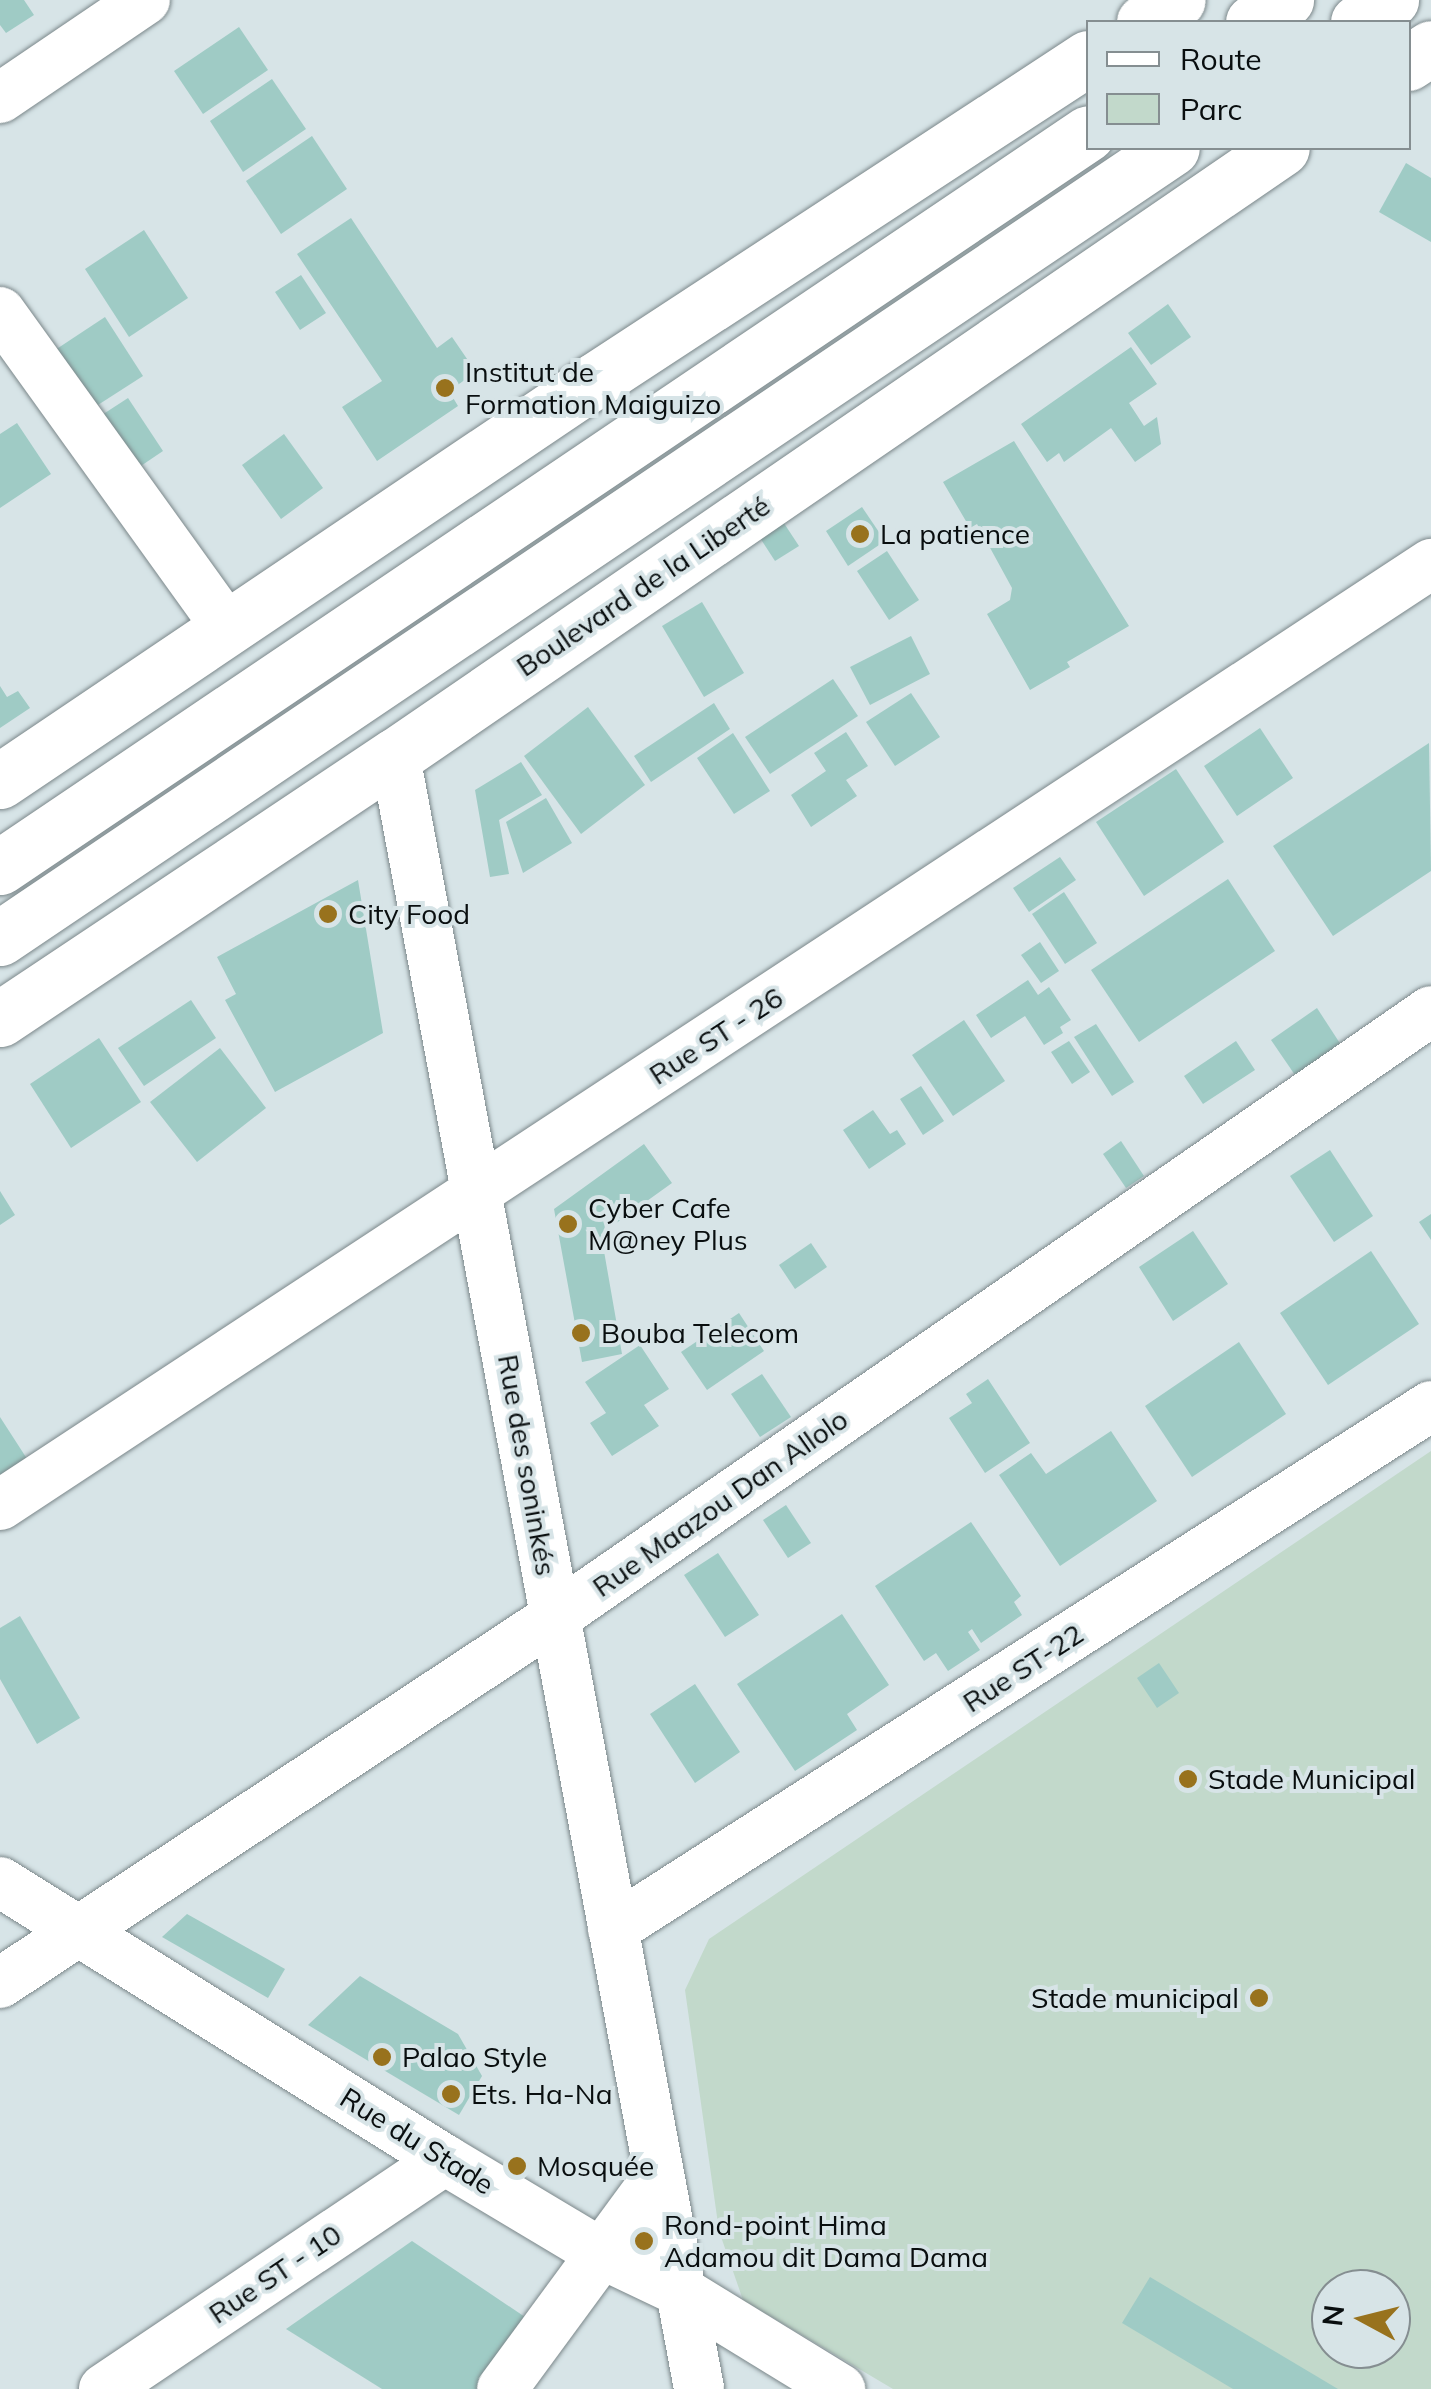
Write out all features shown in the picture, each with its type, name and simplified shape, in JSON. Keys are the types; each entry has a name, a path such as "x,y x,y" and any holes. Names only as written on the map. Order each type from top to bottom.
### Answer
{"main road":[{"path":"1147,20 1178,0"},
{"path":"1256,20 1286,0"},
{"path":"1361,20 1391,0"},
{"path":"0,780 594,381 1086,59"},
{"path":"0,867 1086,134"},
{"path":"0,938 1169,150"},
{"name":"Boulevard de la Liberté","path":"0,1019 395,756 1279,150"}],"street":[{"path":"0,98 145,0"},
{"path":"0,312 228,628"},
{"name":"Rue ST - 26","path":"0,1505 1431,564"},
{"name":"Rue des soninkés","path":"395,756 699,2389"},
{"name":"Rue Maazou Dan Allolo","path":"0,1982 555,1617 1431,1011"},
{"name":"Rue ST-22","path":"614,1929 1431,1406"},
{"name":"Rue du Stade","path":"0,1882 446,2160 602,2254 680,2291 840,2389"},
{"name":"Rue ST - 10","path":"104,2389 446,2160"},
{"path":"502,2389 659,2175"}],"green space":[{"name":"Stade Municipal","path":"1431,1451 1431,2389 893,2389 743,2300 719,2231 685,1990 709,1939"}],"building":[{"path":"0,0 24,0 34,15 6,33 0,25"},
{"path":"239,27 268,70 203,114 174,71"},
{"path":"272,79 306,129 243,172 210,121"},
{"path":"312,136 347,189 281,234 246,181"},
{"path":"1406,163 1431,178 1431,242 1379,212"},
{"path":"351,218 437,348 452,337 476,372 449,391 458,406 377,461 342,407 382,381 297,254"},
{"path":"144,230 188,298 129,337 85,269"},
{"path":"301,275 326,313 300,330 275,292"},
{"path":"1168,304 1191,337 1151,365 1128,333"},
{"path":"105,317 143,376 87,412 49,354"},
{"path":"1131,347 1157,384 1129,403 1144,426 1157,417 1161,444 1135,462 1111,428 1064,462 1059,453 1047,462 1021,424"},
{"path":"128,398 163,451 123,478 88,424"},
{"path":"17,423 51,474 0,508 0,434"},
{"path":"284,434 323,488 281,519 242,465"},
{"path":"1014,441 1129,626 1067,662 1070,667 1030,690 987,614 1010,600 1012,588 977,524 970,528 943,482"},
{"path":"772,505 799,546 775,561 749,521"},
{"path":"862,507 885,541 848,566 826,531"},
{"path":"887,551 919,600 889,620 857,571"},
{"path":"702,602 744,673 704,697 662,626"},
{"path":"911,636 930,674 870,705 850,667"},
{"path":"833,679 858,716 770,774 745,737"},
{"path":"0,686 7,697 18,691 30,708 0,728"},
{"path":"911,693 940,737 895,766 866,722"},
{"path":"714,703 730,729 651,782 634,756"},
{"path":"588,707 645,785 581,834 524,756"},
{"path":"1260,728 1293,778 1237,816 1204,766"},
{"path":"846,732 868,766 846,780 857,796 811,827 791,795 826,771 814,753"},
{"path":"733,733 770,791 734,814 697,758"},
{"path":"1429,743 1431,871 1333,936 1273,846"},
{"path":"521,762 542,795 499,820 509,874 490,877 475,790"},
{"path":"1176,769 1224,842 1144,896 1096,822"},
{"path":"546,798 572,843 523,873 506,822"},
{"path":"1060,857 1076,880 1029,912 1013,888"},
{"path":"1228,879 1275,951 1139,1042 1091,970"},
{"path":"358,880 383,1033 275,1092 225,1000 236,994 217,957"},
{"path":"1064,892 1097,943 1065,964 1032,914"},
{"path":"1040,942 1059,971 1041,983 1021,955"},
{"path":"1028,980 1038,995 1049,987 1071,1020 1060,1027 1063,1033 1044,1045 1025,1016 991,1038 976,1015"},
{"path":"191,1000 216,1038 144,1086 118,1048"},
{"path":"1317,1008 1343,1048 1297,1078 1271,1040"},
{"path":"964,1020 1005,1081 953,1116 912,1055"},
{"path":"1096,1024 1134,1082 1112,1096 1074,1037"},
{"path":"99,1038 141,1102 71,1148 30,1084"},
{"path":"1069,1041 1090,1072 1072,1084 1051,1052"},
{"path":"1236,1041 1255,1070 1203,1104 1184,1076"},
{"path":"220,1048 266,1108 197,1162 150,1102"},
{"path":"921,1086 944,1121 923,1135 900,1099"},
{"path":"873,1110 890,1134 897,1130 906,1144 869,1169 843,1130"},
{"path":"1121,1141 1144,1176 1126,1188 1103,1154"},
{"path":"644,1144 672,1183 601,1234 622,1354 582,1362 554,1209"},
{"path":"1330,1150 1373,1216 1334,1242 1290,1176"},
{"path":"0,1191 15,1215 0,1225"},
{"path":"1431,1214 1431,1240 1419,1222"},
{"path":"1193,1231 1228,1284 1173,1321 1139,1267"},
{"path":"811,1243 827,1267 795,1289 779,1265"},
{"path":"1371,1251 1419,1324 1328,1385 1280,1313"},
{"path":"739,1313 764,1351 707,1390 681,1352"},
{"path":"1239,1342 1286,1414 1192,1477 1145,1406"},
{"path":"640,1345 669,1389 644,1405 659,1426 612,1456 590,1423 606,1413 585,1382"},
{"path":"762,1374 791,1417 760,1437 731,1394"},
{"path":"988,1379 1030,1443 985,1473 949,1418 972,1403 966,1394"},
{"path":"0,1417 31,1465 0,1485"},
{"path":"1111,1431 1157,1501 1060,1566 999,1475 1031,1453 1046,1474"},
{"path":"786,1505 811,1543 788,1558 763,1520"},
{"path":"971,1522 1021,1596 1014,1602 1022,1615 981,1643 972,1629 968,1632 980,1650 948,1671 936,1653 924,1661 875,1586"},
{"path":"718,1553 759,1615 725,1637 684,1575"},
{"path":"842,1614 889,1685 847,1714 857,1730 795,1771 737,1684"},
{"path":"20,1616 80,1718 37,1744 0,1679 0,1628"},
{"path":"1159,1663 1179,1693 1157,1708 1137,1678"},
{"path":"695,1684 740,1752 695,1783 650,1714"},
{"path":"187,1914 285,1969 268,1998 162,1937"},
{"path":"360,1976 458,2034 482,2076 459,2115 308,2025"},
{"path":"412,2241 528,2319 482,2389 382,2389 286,2329"},
{"path":"1150,2277 1338,2389 1233,2389 1122,2323"}],"place":[{"name":"Institut de Formation Maiguizo","path":"445,388"},
{"name":"La patience","path":"860,534"},
{"name":"City Food","path":"328,914"},
{"name":"Cyber Cafe M@ney Plus","path":"568,1224"},
{"name":"Bouba Telecom","path":"581,1333"},
{"name":"Stade Municipal","path":"1188,1779"},
{"name":"Stade municipal","path":"1259,1998"},
{"name":"Palao Style","path":"382,2057"},
{"name":"Ets. Ha-Na","path":"451,2094"},
{"name":"Mosquée","path":"517,2166"},
{"name":"Rond-point Hima Adamou dit Dama Dama","path":"644,2241"}]}
